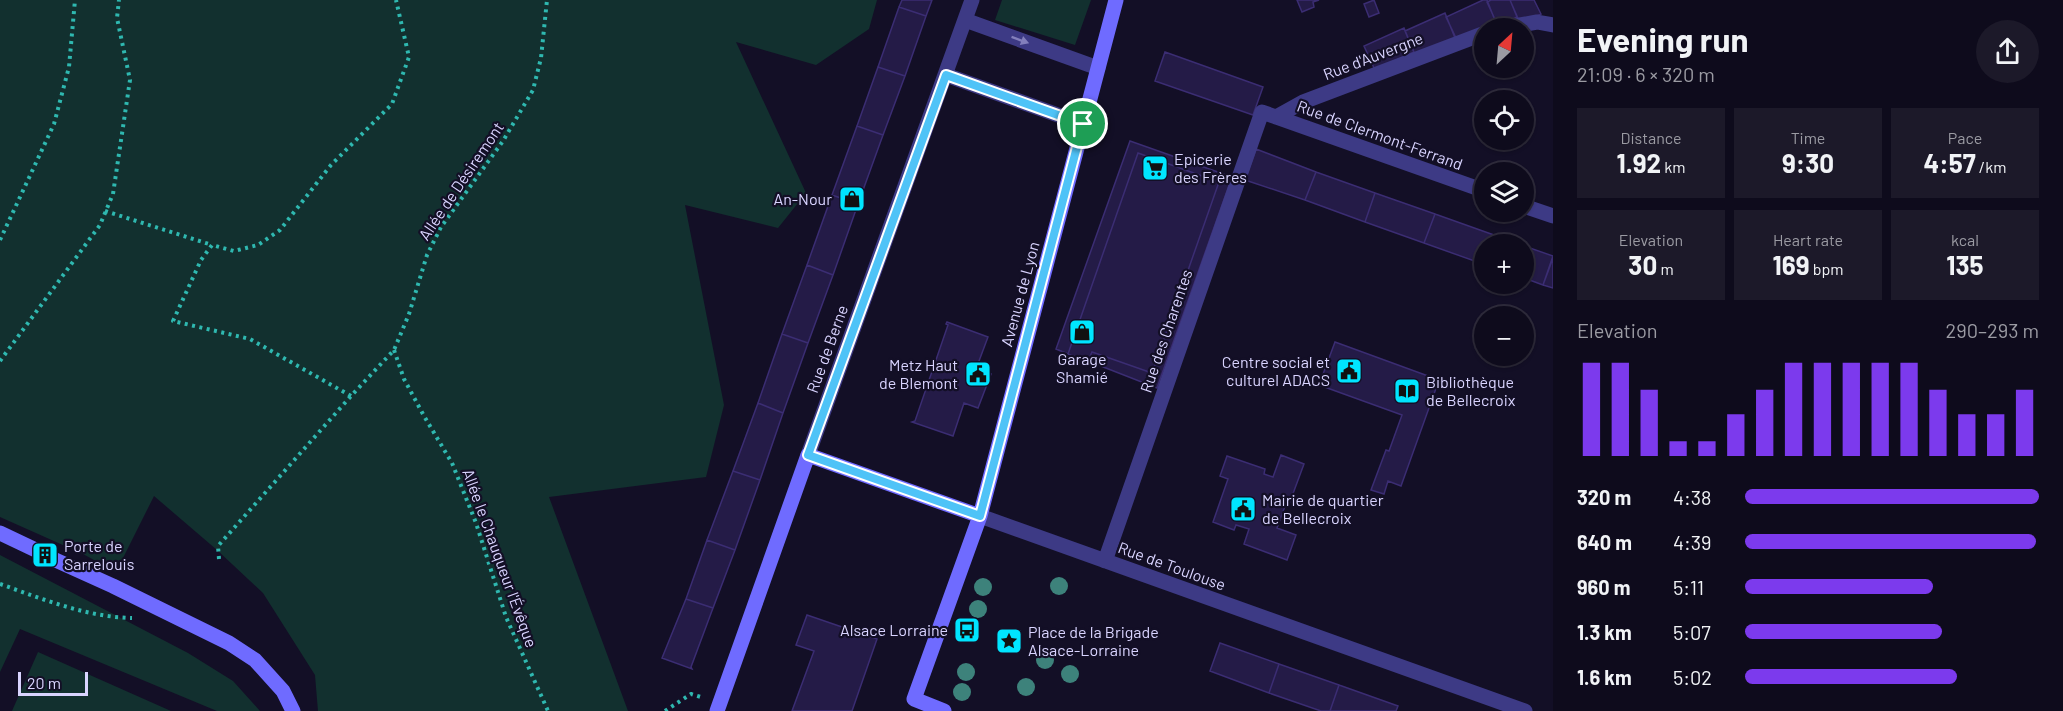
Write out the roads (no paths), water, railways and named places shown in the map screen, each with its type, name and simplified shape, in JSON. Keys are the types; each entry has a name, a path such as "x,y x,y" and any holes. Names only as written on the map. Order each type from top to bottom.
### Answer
{"street":[{"name":"Rue de Berne","path":"718,707 972,0"},
{"name":"Avenue de Lyon","path":"912,705 980,516 1116,0"},
{"path":"965,20 1098,68"},
{"path":"1534,23 1553,25"},
{"name":"Rue d'Auvergne","path":"1269,114 1474,37"},
{"path":"946,75 1083,124"},
{"name":"Rue de Clermont-Ferrand","path":"1269,114 1474,187"},
{"name":"Rue des Charentes","path":"1105,561 1269,114"},
{"path":"1534,209 1553,216"},
{"name":"Rue de Toulouse","path":"808,455 1525,711"},
{"path":"0,533 229,643 255,660 283,691 293,711"},
{"path":"912,705 944,711"}],"place":[{"name":"Epicerie des Frères","path":"1155,168"},
{"name":"An-Nour","path":"852,199"},
{"name":"Garage Shamié","path":"1082,332"},
{"name":"Centre social et culturel ADACS","path":"1349,371"},
{"name":"Metz Haut de Blemont","path":"978,374"},
{"name":"Bibliothèque de Bellecroix","path":"1407,391"},
{"name":"Mairie de quartier de Bellecroix","path":"1243,509"},
{"name":"Porte de Sarrelouis","path":"45,555"},
{"name":"Alsace Lorraine","path":"967,630"},
{"name":"Place de la Brigade Alsace-Lorraine","path":"1009,641"}]}
